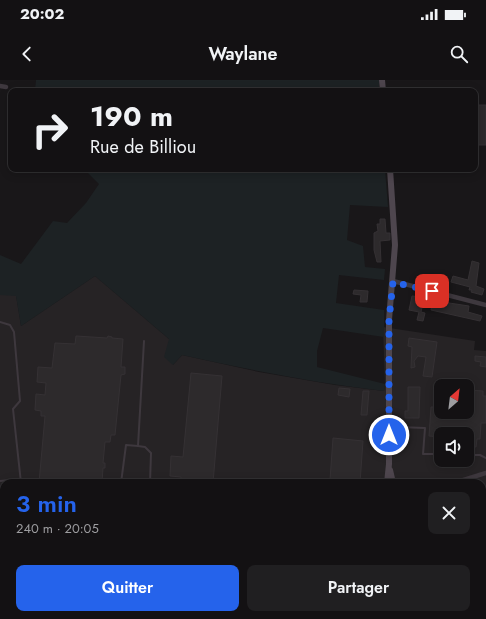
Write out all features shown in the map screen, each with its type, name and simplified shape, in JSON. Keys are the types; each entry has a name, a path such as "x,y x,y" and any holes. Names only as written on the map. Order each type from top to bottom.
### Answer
{"main road":[{"path":"387,479 389,464 389,320 393,282 395,237 390,172"},
{"path":"389,464 392,479"}],"street":[{"path":"0,86 6,87"},
{"path":"393,282 486,305"},
{"path":"467,479 486,473"}],"lane":[{"path":"0,322 10,325 14,332 20,401 13,409 20,479"},
{"path":"138,446 144,341"},
{"path":"398,426 425,428 423,454 434,454"},
{"path":"122,479 126,445 145,447 151,453 150,479"},
{"path":"474,455 480,455 486,458"}],"shaded area":[{"path":"36,80 379,80 379,88 35,88"},
{"path":"87,172 385,172 388,207 350,205 347,240 363,246 365,267 385,269 384,280 339,275 336,303 384,310 384,337 323,328 317,351 317,367 385,384 384,391 283,376 182,355 173,365 164,357 169,339 95,276 21,326 16,296 0,295 0,255 21,264 53,221 67,223 86,203 99,184"},
{"path":"95,276 169,339 173,365 182,355 259,372 335,385 384,391 383,327 475,341 474,350 486,351 486,479 0,479 0,295 16,295 21,326"}],"building":[{"path":"478,105 486,105 486,145 478,145"},
{"path":"380,219 385,219 386,233 390,233 390,240 380,241 381,262 377,262 374,250 374,233 378,231 377,224 380,224"},
{"path":"472,261 479,263 476,286 484,289 482,295 471,292 472,290 469,290 470,287 451,282 453,276 468,280"},
{"path":"354,290 368,291 367,302 360,302 361,295 353,294"},
{"path":"433,295 437,296 436,301 469,306 468,312 482,316 480,321 431,310 432,305 423,303 421,312 425,313 423,321 417,320 419,312 409,310 412,296 432,298"},
{"path":"76,336 107,338 108,336 123,339 121,367 125,367 125,374 121,375 115,435 111,435 110,442 105,442 103,463 105,463 105,468 103,468 102,479 39,479 45,416 41,416 41,411 35,410 36,394 45,395 46,383 37,382 38,367 52,368 55,343 75,344"},
{"path":"409,338 437,342 432,377 423,376 426,357 418,356 414,361 415,367 411,368 412,347 408,346"},
{"path":"475,356 486,357 486,367 480,366 481,362 475,361"},
{"path":"191,373 222,376 213,479 181,479 181,477 170,476 171,456 183,457"},
{"path":"408,387 420,387 419,418 405,418 405,411 408,411"},
{"path":"339,388 350,389 349,397 338,395"},
{"path":"474,390 483,391 483,396 486,396 486,423 481,423 480,439 477,439 476,447 474,447 474,427 434,427 434,436 429,436 431,407 434,407 434,419 474,419"},
{"path":"363,391 369,391 367,415 361,415"},
{"path":"333,438 363,441 360,479 330,479"}],"route":[{"path":"389,435 389,320 393,282 432,291"}]}
